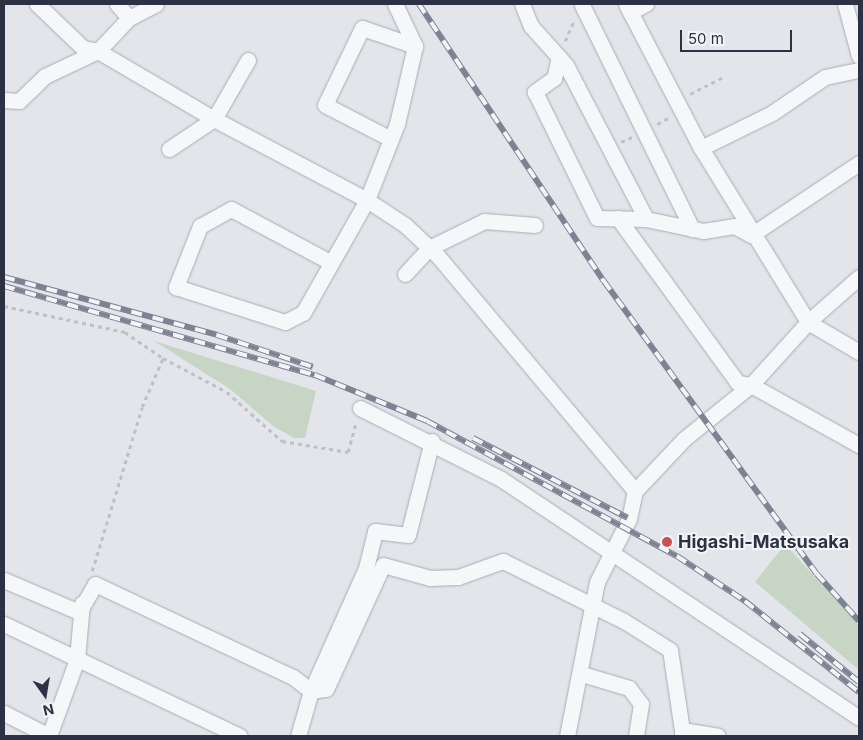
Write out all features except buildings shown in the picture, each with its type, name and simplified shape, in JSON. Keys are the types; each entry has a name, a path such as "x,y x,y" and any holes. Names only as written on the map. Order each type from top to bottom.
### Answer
{"street":[{"path":"37,4 83,48 98,51 214,119 367,200 429,248 636,490"},
{"path":"117,4 129,18"},
{"path":"5,105 19,101 45,76 80,56 98,51 129,18 156,4"},
{"path":"330,262 230,209 200,226 176,288 285,322 303,313 330,262 367,200 391,139 414,46 395,4"},
{"path":"522,4 531,26 559,57 646,219"},
{"path":"646,4 628,8 701,148 751,235 808,322 859,352"},
{"path":"846,4 859,56"},
{"path":"582,5 692,229"},
{"path":"391,139 325,105 362,28 414,46"},
{"path":"559,57 554,78 535,92 597,218 646,219 692,229 734,226 751,235"},
{"path":"169,149 214,119 248,60"},
{"path":"701,148 772,113 825,77 859,70"},
{"path":"751,235 859,163"},
{"path":"618,218 738,383 751,385 859,445"},
{"path":"405,274 429,248 484,221 535,225"},
{"path":"567,736 582,674 590,607 609,550 629,519 636,490 684,439 751,385 808,322 859,276"},
{"path":"360,408 432,441 502,479 609,550 619,562 859,718"},
{"path":"298,736 311,691 366,568 375,531 408,536 432,441"},
{"path":"79,612 96,584 293,677 311,691 326,689 383,565 430,578 458,577 504,561 590,607 624,621 670,650 682,733 718,736"},
{"path":"4,580 79,612"},
{"path":"4,713 49,736 77,659 79,612 89,580"},
{"path":"4,624 240,736"},
{"path":"582,674 629,688 641,704 636,736"}],"path":[{"path":"559,57 582,5"},
{"path":"4,306 125,332 163,358 227,392 282,441 348,452 360,408"},
{"path":"89,580 142,407 163,358"}],"green space":[{"path":"154,341 316,391 305,438 294,438 273,426 230,389"},
{"path":"785,544 859,626 859,670 755,582"}],"railway":[{"path":"419,4 604,281 817,574 859,621"},
{"path":"4,277 217,335 313,367"},
{"path":"4,286 315,375 427,421 677,556 745,601 859,692"},
{"path":"473,438 628,518"},
{"path":"800,634 859,682"}],"place":[{"name":"Higashi-Matsusaka","path":"667,542"}]}
